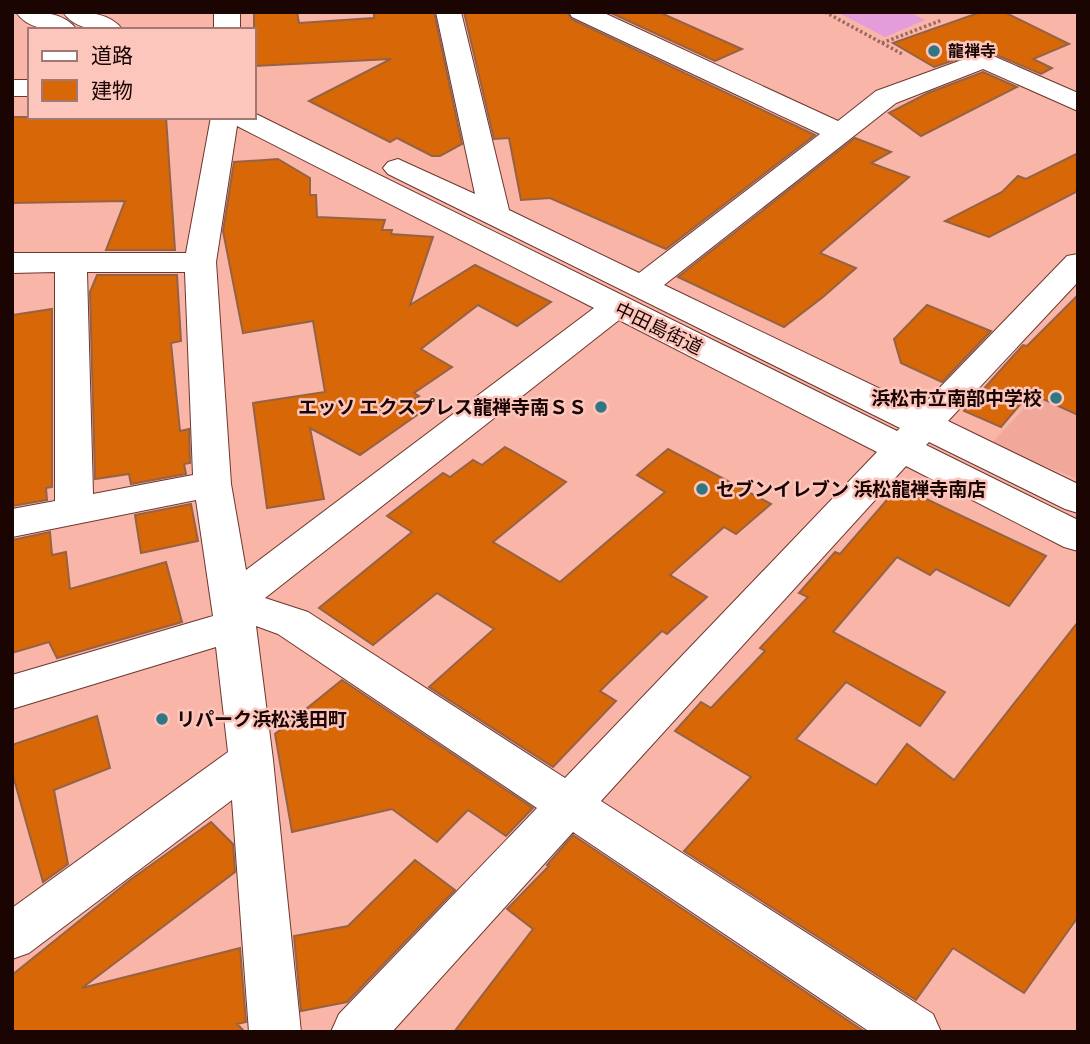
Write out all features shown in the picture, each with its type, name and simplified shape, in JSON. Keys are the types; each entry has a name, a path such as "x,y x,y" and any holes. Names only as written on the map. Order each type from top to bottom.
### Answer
{"street":[{"path":"29,12 60,28"},
{"path":"75,12 106,28"},
{"path":"448,12 495,215"},
{"path":"581,12 839,132"},
{"path":"12,692 233,614 629,297 886,97 984,60 1078,103"},
{"name":"中田島街道","path":"256,101 495,215 629,297"},
{"path":"225,119 200,262 212,484 233,614 251,760 275,1032"},
{"name":"中田島街道","path":"245,119 629,297 913,436 1078,500"},
{"path":"12,263 200,262"},
{"path":"71,263 74,510"},
{"path":"357,1032 1078,263"},
{"name":"中田島街道","path":"913,436 1078,537"},
{"path":"12,523 212,484"},
{"path":"233,614 293,623 915,1032"},
{"path":"12,937 251,760"}],"path":[{"path":"825,12 911,59"},
{"path":"881,43 942,20"}],"shaded area":[{"path":"837,12 909,12 925,20 885,37"},
{"name":"浜松市立南部中学校","path":"1078,351 1078,479 990,445"}],"building":[{"path":"254,12 297,12 299,23 374,18 374,12 434,12 462,144 440,156 432,156 397,138 390,142 309,101 391,59 256,66"},
{"path":"464,12 567,12 571,19 815,135 666,249 550,198 521,200 509,138 494,139"},
{"path":"609,12 661,13 742,49 715,61"},
{"path":"981,12 1004,12 1069,44 1033,59 1052,68 1041,74 985,50 934,67 893,43"},
{"path":"983,72 1017,87 921,136 889,113 928,93"},
{"path":"12,117 166,119 175,250 106,250 125,201 12,203"},
{"path":"855,138 891,152 871,163 909,177 820,253 856,268 823,297 784,327 678,277"},
{"path":"1078,153 1078,191 989,237 945,221 1002,192 1018,176 1026,179"},
{"path":"278,159 310,178 310,195 316,195 317,217 385,220 382,230 392,230 391,234 433,237 410,305 475,265 551,302 517,326 478,305 421,349 452,367 414,393 419,396 414,399 427,408 360,455 310,428 324,499 267,508 253,403 325,392 313,321 243,333 223,231 234,162"},
{"path":"97,275 177,275 181,341 171,343 180,431 189,429 190,463 184,464 186,474 131,484 129,474 95,479 90,292"},
{"path":"1078,295 1078,415 1030,393 1001,427 964,411 1023,345 1027,346"},
{"path":"927,305 991,331 942,382 901,363 894,339"},
{"path":"52,309 52,487 46,488 47,500 12,506 12,315"},
{"path":"505,447 566,482 493,542 560,582 665,492 637,475 668,449 771,504 736,534 724,527 670,575 707,597 667,634 662,631 600,691 616,701 553,767 429,687 494,629 437,593 373,645 319,608 412,532 387,516 443,473 450,477 473,460 482,465"},
{"path":"899,486 1046,556 1009,606 936,569 930,575 897,557 833,632 945,692 920,726 846,682 796,739 876,785 907,744 954,780 1078,622 1078,917 1024,993 953,948 916,1000 684,851 751,777 675,731 701,702 711,708 765,651 760,648 808,597 799,593 835,552 840,554"},
{"path":"191,504 198,541 141,553 135,515"},
{"path":"50,532 52,555 66,552 70,589 166,562 182,622 57,658 49,642 12,653 12,540"},
{"path":"342,680 533,808 506,836 468,810 437,842 392,809 292,832 275,734"},
{"path":"97,716 110,768 54,790 68,864 43,882 12,772 12,745"},
{"path":"211,822 233,844 235,872 82,988 240,948 246,1022 237,1024 245,1032 12,1032 12,975 130,880"},
{"path":"573,835 865,1032 454,1032 533,929 507,909 549,866 547,865"},
{"path":"415,860 455,890 347,1002 301,1011 294,936 348,926"}],"place":[{"name":"龍禅寺","path":"934,51"},
{"name":"浜松市立南部中学校","path":"1056,398"},
{"name":"エッソ エクスプレス龍禅寺南ＳＳ","path":"601,407"},
{"name":"セブンイレブン 浜松龍禅寺南店","path":"702,489"},
{"name":"リパーク浜松浅田町","path":"162,719"}]}
